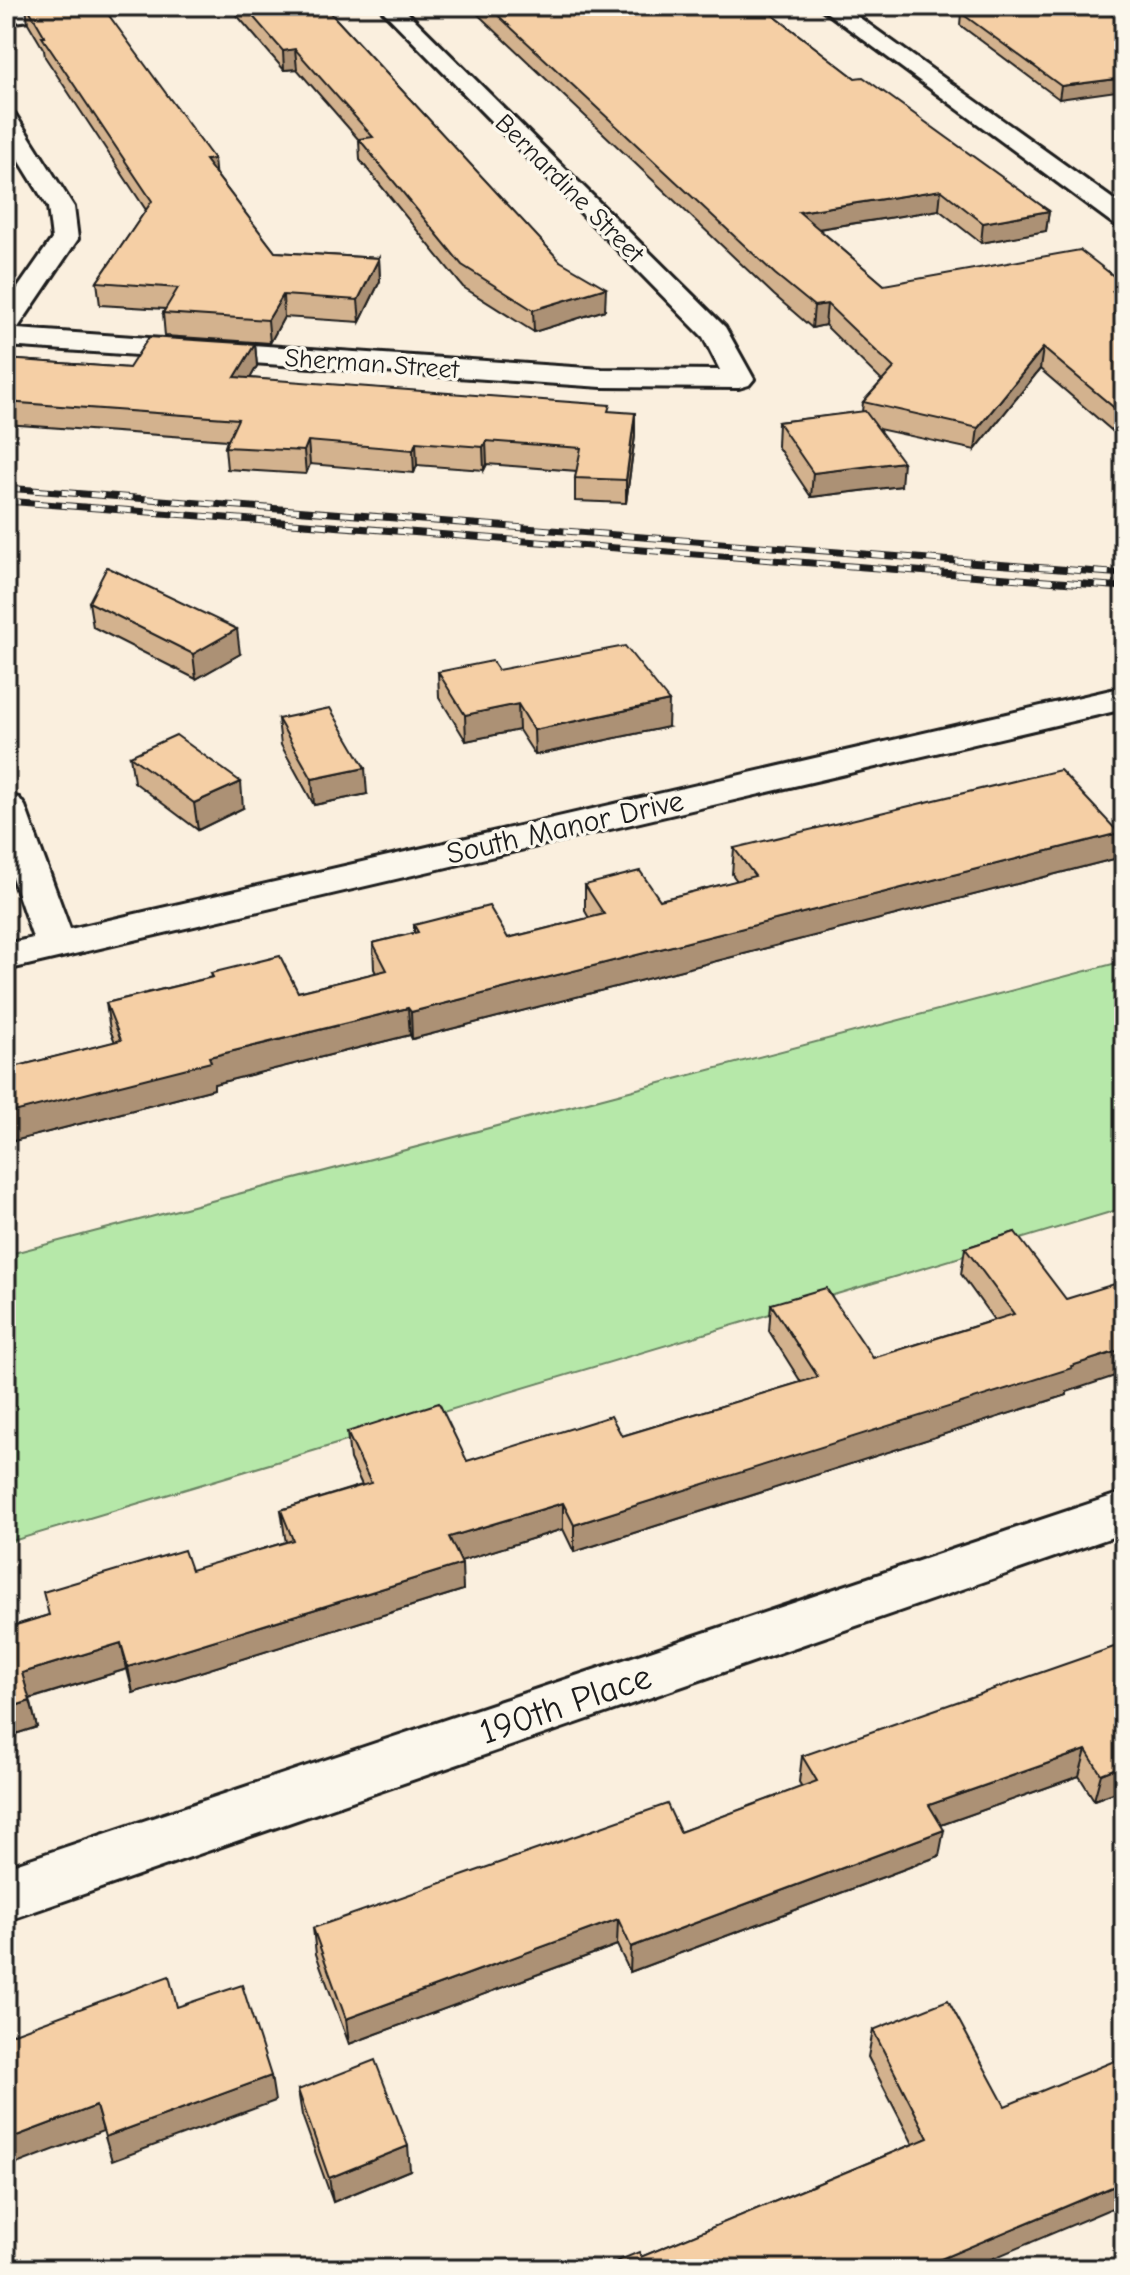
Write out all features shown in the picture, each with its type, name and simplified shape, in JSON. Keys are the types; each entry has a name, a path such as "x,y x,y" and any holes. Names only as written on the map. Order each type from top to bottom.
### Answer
{"street":[{"path":"6,16 86,6"},
{"name":"Bernardine Street","path":"389,6 715,333 739,379"},
{"path":"829,6 1124,219"},
{"path":"6,119 61,207 65,239 6,325"},
{"name":"Sherman Street","path":"6,337 602,378 739,379"},
{"name":"South Manor Drive","path":"6,957 1124,698"},
{"path":"6,806 56,945"},
{"name":"190th Place","path":"6,1894 1124,1512"}],"green space":[{"path":"1124,961 1124,1208 6,1543 6,1255"}],"building":[{"path":"27,6 102,6 214,159 205,160 275,252 379,258 358,300 283,295 268,320 163,313 178,288 97,282 152,201 42,37 45,37"},
{"path":"244,6 324,6 560,261 606,288 533,310 462,265 359,139 373,137 295,49 283,51"},
{"path":"488,6 761,6 855,78 863,77 1049,211 983,223 941,190 799,212 884,285 1080,250 1124,284 1124,289 1113,291 1124,299 1124,416 1043,348 978,428 863,402 894,368 827,304 814,306 775,274"},
{"path":"1013,6 1098,6 1124,23 1124,78 1061,86 961,13"},
{"path":"149,337 255,344 235,377 610,405 608,411 635,413 626,480 575,478 581,448 486,441 483,447 416,442 413,450 308,441 304,451 225,447 238,419 6,402 6,359 129,368"},
{"path":"865,411 903,462 813,473 778,422"},
{"path":"107,567 237,629 193,654 89,602"},
{"path":"625,646 669,701 534,730 518,704 465,715 438,672 492,661 498,670"},
{"path":"330,708 365,768 312,779 278,719"},
{"path":"176,735 241,782 194,803 130,756"},
{"path":"1060,770 1119,833 411,1012 408,1008 209,1057 211,1062 6,1114 6,1069 121,1040 106,1003 213,977 211,973 280,956 298,992 387,970 373,943 418,932 414,925 489,906 508,938 604,914 585,885 640,871 660,900 755,876 734,848"},
{"path":"1015,1232 1066,1299 1124,1281 1124,1349 574,1525 563,1503 449,1537 462,1564 128,1667 121,1643 22,1673 30,1701 6,1709 6,1628 49,1615 43,1592 184,1550 191,1570 293,1540 281,1510 371,1483 347,1432 439,1403 467,1461 611,1416 622,1436 818,1377 771,1304 826,1288 873,1358 1014,1314 965,1248"},
{"path":"1114,1647 1124,1662 1124,1765 1101,1774 1086,1750 929,1805 944,1830 631,1947 618,1919 346,2019 313,1928 667,1804 680,1832 817,1781 802,1756"},
{"path":"169,1976 177,2007 242,1985 271,2076 105,2137 96,2106 6,2140 6,2036"},
{"path":"948,2000 1005,2106 1124,2057 1124,2182 917,2269 598,2269 639,2252 641,2257 928,2138 873,2030"},
{"path":"375,2060 408,2146 329,2178 298,2090"}],"railway":[{"path":"6,488 1124,574"},
{"path":"6,501 1124,587"}]}
